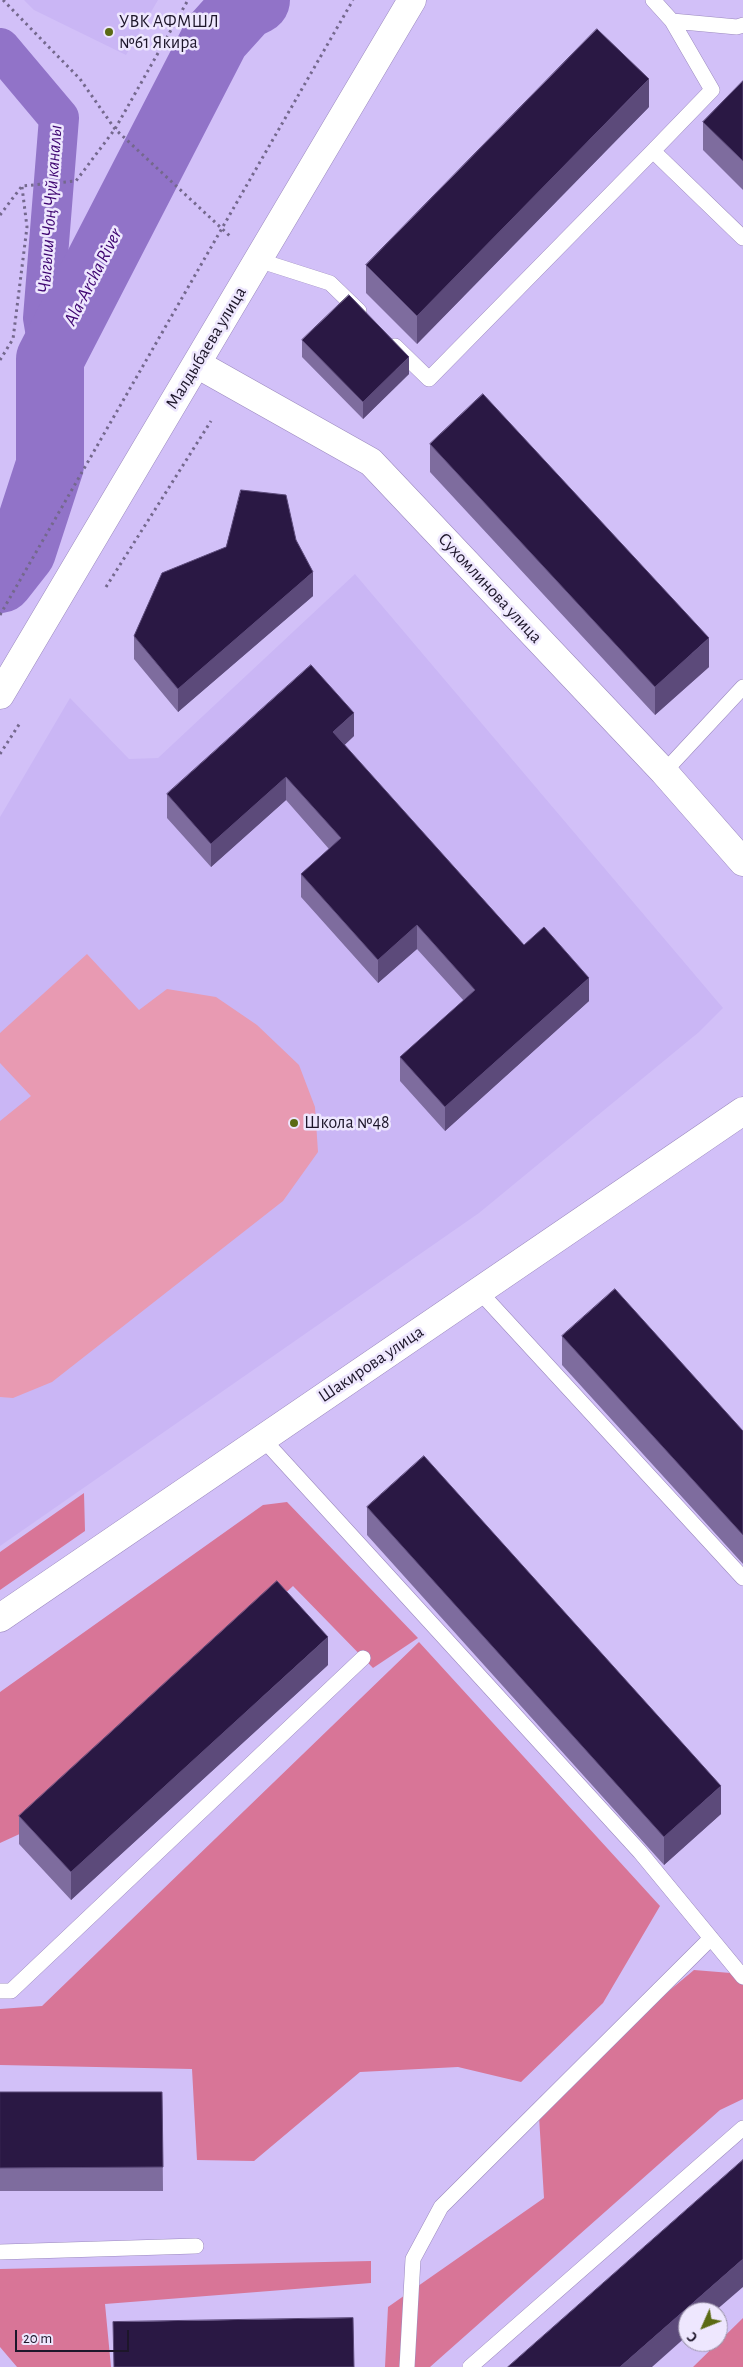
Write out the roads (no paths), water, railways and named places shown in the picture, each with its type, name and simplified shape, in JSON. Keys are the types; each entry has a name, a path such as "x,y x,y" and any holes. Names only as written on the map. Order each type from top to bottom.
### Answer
{"street":[{"name":"Малдыбаева улица","path":"0,695 412,0"},
{"name":"Сухомлинова улица","path":"196,364 371,462 664,772 743,862"},
{"name":"Шакирова улица","path":"0,1618 743,1111"}],"lane":[{"path":"387,338 429,379 712,90 672,21 653,0"},
{"path":"672,21 738,27 743,25"},
{"path":"653,151 743,238"},
{"path":"258,260 330,283 372,324"},
{"path":"664,772 743,687"},
{"path":"479,1291 743,1578"},
{"path":"263,1439 640,1852 743,1977"},
{"path":"0,1992 11,1991 363,1658"},
{"path":"407,2367 413,2259 441,2207 711,1938"},
{"path":"470,2367 743,2128"},
{"path":"0,2252 196,2246"}],"waterway":[{"name":"Ala-Archa River","path":"0,579 22,551 50,465 50,359 216,37 244,6 256,0"},
{"name":"Чыгыш Чоң Чүй каналы","path":"0,48 59,118 43,318 50,359"}],"place":[{"name":"УВК АФМШЛ №61 Якира","path":"109,32"},
{"name":"Школа №48","path":"294,1123"}]}
